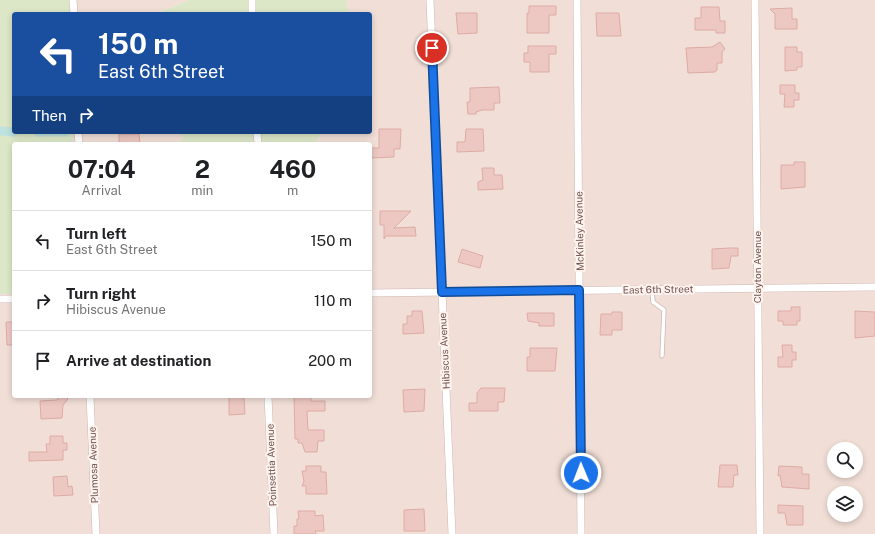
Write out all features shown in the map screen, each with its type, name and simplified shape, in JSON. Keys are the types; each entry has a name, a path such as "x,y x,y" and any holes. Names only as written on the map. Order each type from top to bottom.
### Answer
{"street":[{"path":"73,0 74,12"},
{"path":"252,0 252,12"},
{"name":"Hibiscus Avenue","path":"430,0 452,534"},
{"name":"McKinley Avenue","path":"577,0 581,534"},
{"name":"Clayton Avenue","path":"755,0 760,534"},
{"name":"East 6th Street","path":"372,293 875,287"},
{"path":"0,299 12,299"},
{"name":"Plumosa Avenue","path":"90,398 96,534"},
{"name":"Poinsettia Avenue","path":"268,398 274,534"}],"lane":[{"path":"652,289 653,302 664,310 662,356"}],"shaded area":[{"path":"71,0 190,0 159,12 71,12"},
{"path":"346,0 875,0 875,534 0,534 0,294 12,294 12,398 372,398 372,142 316,142 321,134 372,134 372,12 349,12"},
{"path":"73,134 182,134 182,142 73,142"}],"green space":[{"path":"0,0 71,0 71,12 12,12 12,134 73,134 73,142 12,142 12,294 0,294"},
{"path":"190,0 346,0 349,12 159,12"},
{"path":"182,134 321,134 316,142 182,142"}],"building":[{"path":"529,6 556,6 556,15 549,15 549,33 527,33 527,13 529,13"},
{"path":"701,7 719,7 720,21 725,21 725,33 716,33 716,30 695,30 695,18 701,18"},
{"path":"792,8 792,19 797,19 797,29 775,29 775,14 770,9"},
{"path":"456,13 477,13 477,33 458,34"},
{"path":"596,13 619,13 621,36 597,36"},
{"path":"720,42 725,49 722,52 722,63 717,63 717,70 715,72 688,73 686,48 712,47"},
{"path":"528,46 556,46 556,54 549,54 549,72 530,72 530,62 524,62 524,53 528,53"},
{"path":"785,47 797,47 797,52 802,52 802,67 797,67 797,70 785,71"},
{"path":"780,85 795,85 795,93 799,93 799,100 794,100 794,107 784,107 785,94 780,94"},
{"path":"499,87 500,103 494,103 494,110 482,110 476,112 476,114 468,114 467,102 470,102 470,88"},
{"path":"379,129 401,129 400,149 394,149 394,157 372,158 372,148 379,148"},
{"path":"466,129 483,129 484,151 457,152 457,142 465,142"},
{"path":"119,134 139,134 140,142 119,142"},
{"path":"794,162 805,162 805,187 781,189 781,165 794,165"},
{"path":"482,168 494,168 494,175 502,175 503,189 478,190 478,182 483,180"},
{"path":"380,211 411,211 394,228 415,227 416,236 386,236 384,239 384,225 380,225"},
{"path":"738,248 738,256 731,256 729,268 712,269 712,249"},
{"path":"462,249 483,256 480,268 458,262"},
{"path":"791,307 800,307 800,321 797,321 797,325 783,325 783,321 778,321 778,311 791,311"},
{"path":"412,311 422,311 424,333 403,334 403,324 407,324 407,316 412,316"},
{"path":"855,311 875,312 875,336 855,338"},
{"path":"612,312 622,312 622,330 612,330 612,335 600,335 601,314 612,314"},
{"path":"527,313 554,313 554,326 539,326 539,323 528,321"},
{"path":"6,322 12,322 12,345 7,345"},
{"path":"782,345 792,345 792,352 796,352 796,360 792,360 792,367 778,367 778,357 783,357"},
{"path":"530,348 557,348 555,371 527,371 527,357 530,357"},
{"path":"481,388 505,388 504,402 498,402 498,411 469,411 469,403 477,403 477,393"},
{"path":"425,389 424,411 404,412 403,390"},
{"path":"58,398 68,399 63,405 62,418 41,419 40,401 57,400"},
{"path":"229,398 244,398 245,414 229,415"},
{"path":"294,398 311,398 311,401 325,401 325,411 307,411 308,430 324,430 324,441 318,441 317,452 305,452 302,443 298,443 298,439 295,439"},
{"path":"50,436 63,436 63,443 67,443 67,450 63,450 63,460 29,461 29,452 47,452 46,444 50,444"},
{"path":"720,465 737,465 738,475 734,475 733,487 718,487"},
{"path":"306,466 321,466 321,472 326,472 327,494 306,494 306,486 302,486 304,481 302,471 306,471"},
{"path":"779,466 802,467 802,474 809,474 809,489 782,487 780,475 778,476"},
{"path":"67,476 68,487 72,486 73,495 54,496 53,477"},
{"path":"778,505 803,506 803,525 787,525 785,513 778,513"},
{"path":"424,509 425,531 404,531 404,510"},
{"path":"298,511 315,511 315,516 323,515 324,531 315,531 316,534 294,534 294,526 297,526 297,519 299,519"}],"waterway":[{"path":"0,131 12,132"}],"route":[{"path":"432,48 442,292 579,290 581,473"}]}
